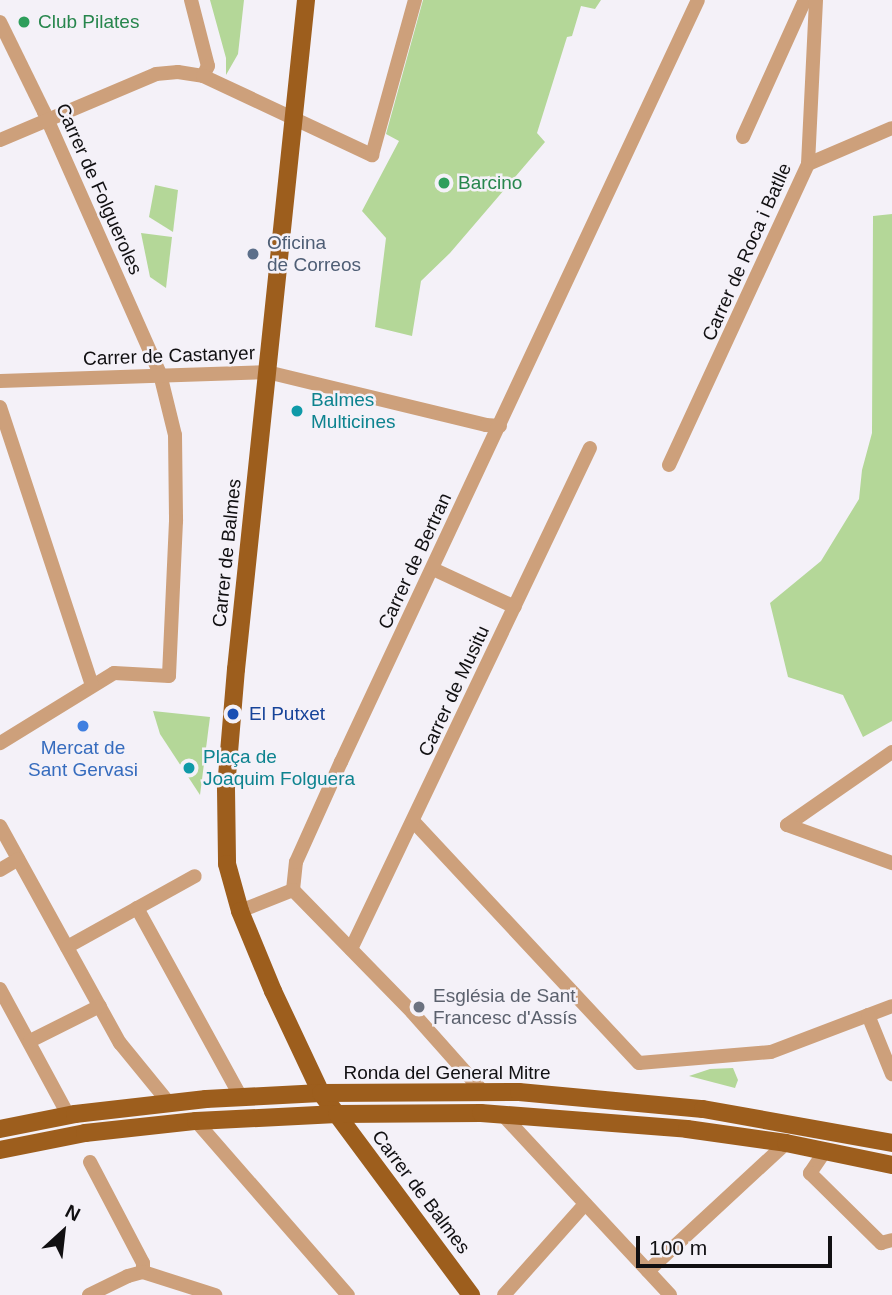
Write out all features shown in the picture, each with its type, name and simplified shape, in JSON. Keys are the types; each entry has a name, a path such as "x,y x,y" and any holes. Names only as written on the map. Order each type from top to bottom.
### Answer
{"main road":[{"name":"Carrer de Balmes","path":"306,0 226,789 227,864 240,911 281,1010 321,1093 471,1295"},
{"name":"Ronda del General Mitre","path":"0,1129 68,1115 241,1097 321,1093 483,1092 645,1102 703,1109 892,1143"},
{"path":"483,1092 502,1114"},
{"name":"Ronda del General Mitre","path":"0,1150 86,1133 196,1121 337,1114 502,1114 644,1124 786,1143 892,1165"}],"street":[{"path":"191,0 208,66 203,76"},
{"path":"0,139 156,74 178,72 203,76 372,155 415,0"},
{"name":"Carrer de Bertran","path":"293,890 296,862 698,0"},
{"path":"743,137 805,0"},
{"name":"Carrer de Roca i Batlle","path":"669,465 808,164 816,0"},
{"name":"Carrer de Folgueroles","path":"0,22 47,120 160,374 175,435 176,521 169,676 117,672 92,685"},
{"path":"808,164 892,128"},
{"name":"Carrer de Castanyer","path":"0,381 267,372 500,426"},
{"path":"0,407 92,685 0,743"},
{"name":"Carrer de Musitu","path":"351,949 590,448"},
{"path":"433,569 514,607"},
{"path":"892,752 787,825 892,863"},
{"path":"413,821 639,1063 771,1052 892,1006"},
{"path":"0,826 124,1048 169,1103"},
{"path":"0,870 18,859"},
{"path":"67,947 195,876"},
{"path":"240,911 293,890 483,1092"},
{"path":"137,908 241,1097"},
{"path":"0,989 68,1115"},
{"path":"30,1041 100,1006"},
{"path":"868,1015 892,1074"},
{"path":"502,1114 670,1295"},
{"path":"196,1121 348,1295"},
{"path":"648,1271 786,1143"},
{"path":"825,1151 810,1173 881,1243 892,1240"},
{"path":"90,1163 143,1263 143,1272"},
{"path":"504,1295 585,1204"},
{"path":"89,1295 128,1276 143,1272 215,1295"}],"green space":[{"path":"210,0 244,0 238,54 226,75 226,58"},
{"name":"Barcino","path":"423,0 601,0 595,9 581,6 572,36 567,37 537,133 545,142 450,253 421,281 412,336 375,327 386,238 362,211 399,141 386,134"},
{"path":"155,185 178,190 173,232 149,217"},
{"path":"892,214 892,721 863,737 843,695 788,677 770,603 821,561 859,499 862,470 872,433 873,216"},
{"path":"141,233 172,237 166,288 150,277"},
{"path":"153,711 210,717 200,795 160,734"},
{"path":"733,1068 738,1080 735,1088 689,1076 710,1069"}],"place":[{"name":"Club Pilates","path":"24,22"},
{"name":"Barcino","path":"444,183"},
{"name":"Oficina de Correos","path":"253,254"},
{"name":"Balmes Multicines","path":"297,411"},
{"name":"El Putxet","path":"233,714"},
{"name":"Mercat de Sant Gervasi","path":"83,726"},
{"name":"Plaça de Joaquim Folguera","path":"189,768"},
{"name":"Església de Sant Francesc d'Assís","path":"419,1007"}]}
